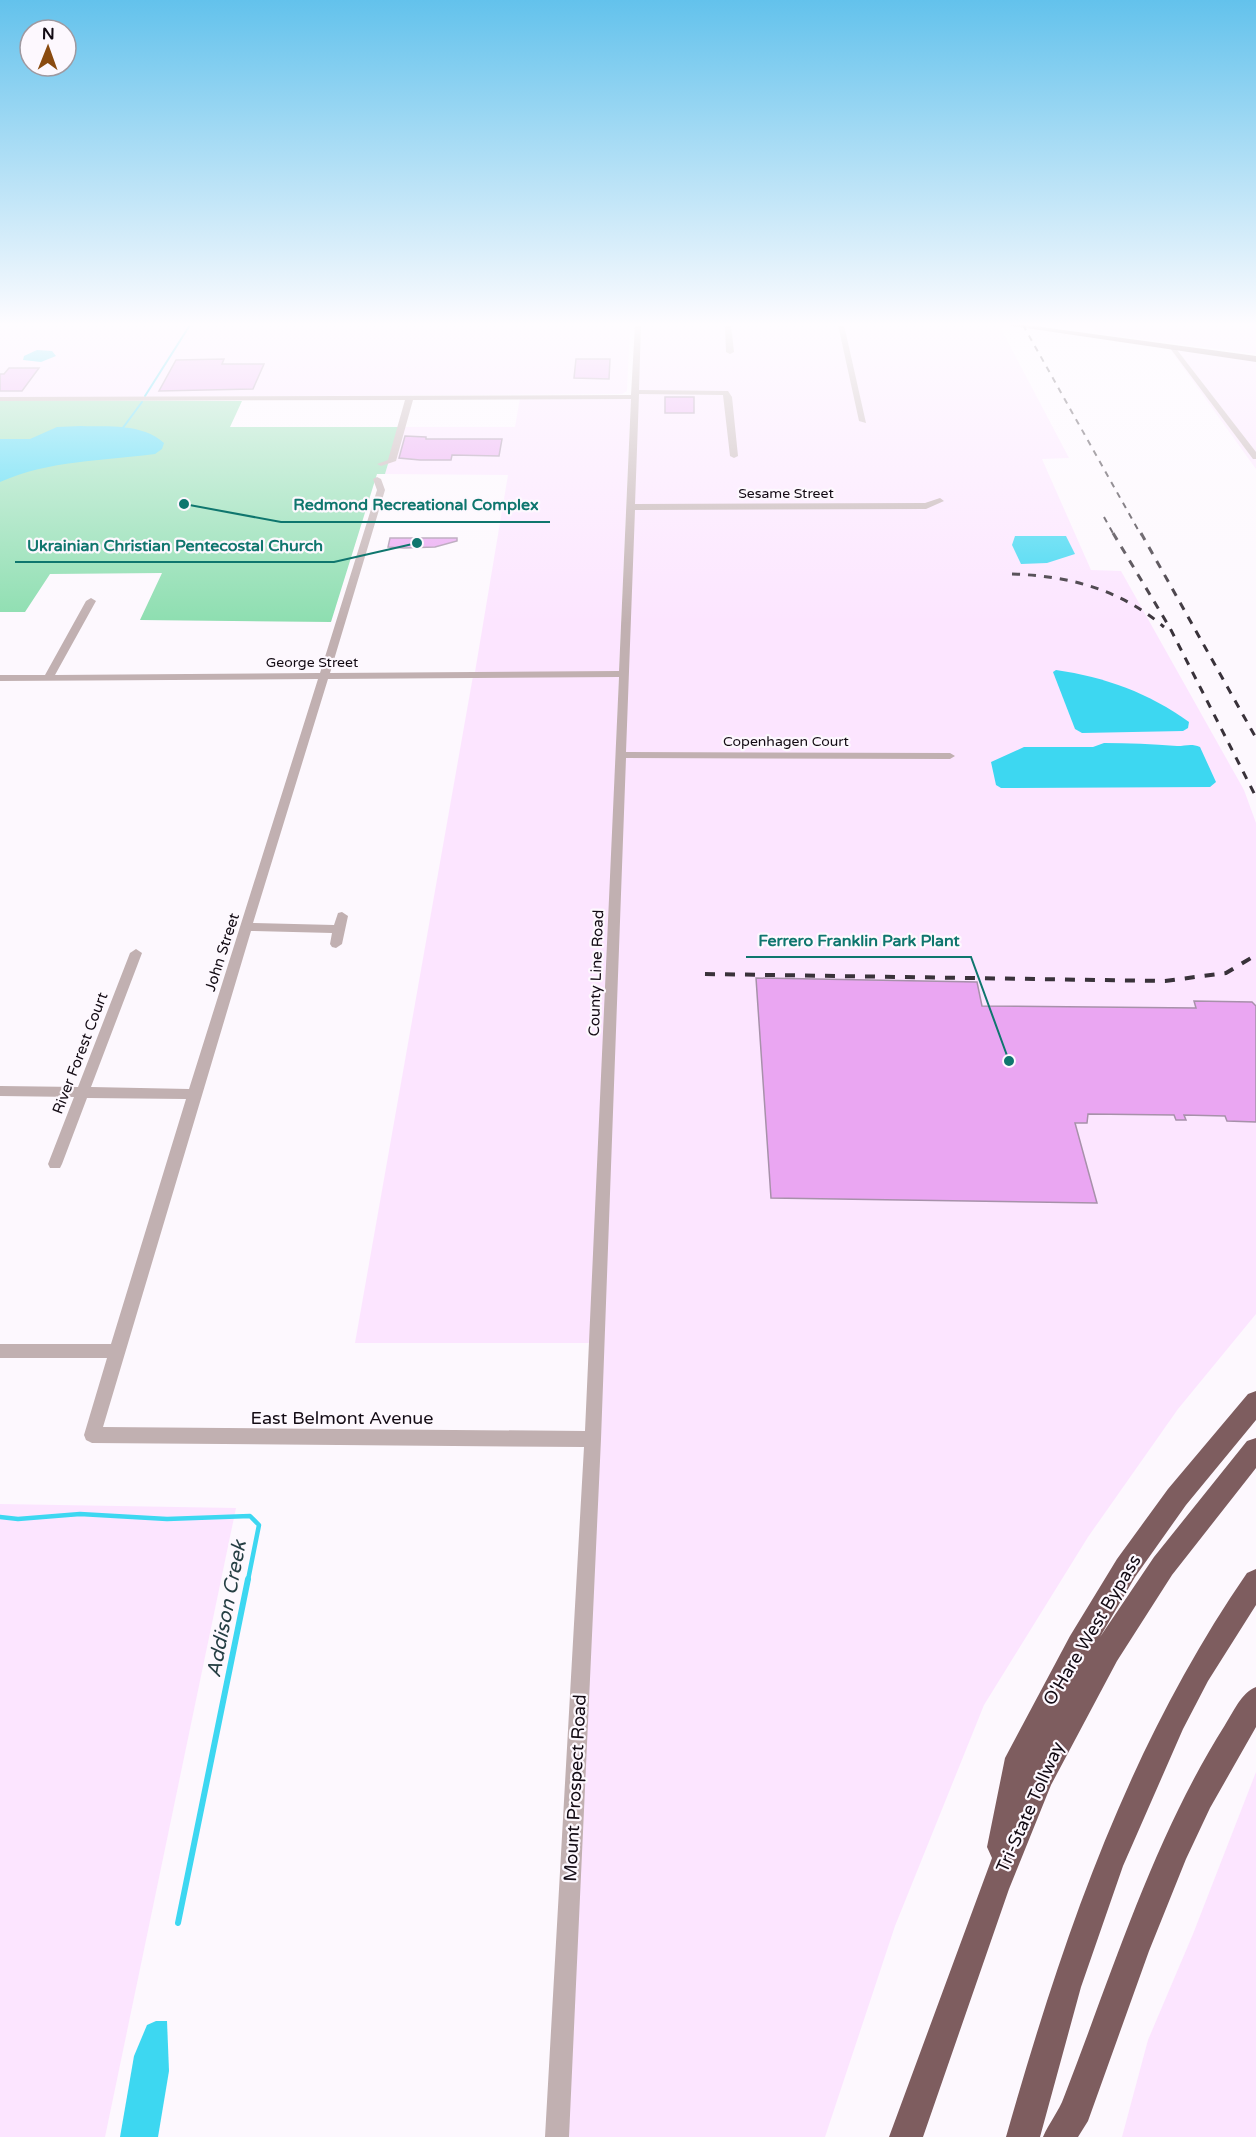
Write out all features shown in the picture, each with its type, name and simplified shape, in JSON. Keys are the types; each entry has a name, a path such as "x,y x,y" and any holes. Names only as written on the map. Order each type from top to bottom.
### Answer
{"highway":[{"name":"O'Hare West Bypass","path":"994,1889 1019,1758 1126,1568 1177,1497 1256,1402"},
{"name":"Tri-State Tollway","path":"906,2137 994,1889 1040,1776 1107,1651 1163,1566 1256,1449"},
{"path":"1023,2137 1072,1968 1133,1809 1185,1698 1236,1610 1256,1581"},
{"path":"1060,2137 1076,2109 1142,1927 1183,1828 1256,1701"}],"street":[{"path":"381,464 392,461 402,425"},
{"name":"County Line Road","path":"593,1439 634,425"},
{"path":"730,425 734,456"},
{"path":"1232,425 1256,457"},
{"name":"John Street","path":"92,1435 193,1094 248,927 381,490 376,479"},
{"name":"Sesame Street","path":"632,507 926,506 940,501"},
{"path":"48,678 91,601"},
{"name":"George Street","path":"0,678 625,674"},
{"name":"Copenhagen Court","path":"621,755 950,756"},
{"path":"248,927 341,922 336,944"},
{"name":"River Forest Court","path":"55,1164 136,953"},
{"path":"0,1091 193,1094"},
{"path":"0,1351 117,1351"},
{"name":"East Belmont Avenue","path":"92,1435 593,1439"},
{"name":"Mount Prospect Road","path":"557,2137 593,1439"}],"shaded area":[{"path":"515,425 630,425 619,672 475,672 508,475 385,474 399,427 515,427"},
{"path":"637,425 1051,425 1069,458 1042,459 1091,570 1121,571 1244,790 1256,823 1256,1314 1178,1409 1088,1537 984,1705 895,1926 825,2137 567,2137"},
{"path":"1224,425 1256,425 1256,469"},
{"path":"473,676 619,676 592,1343 355,1343"},
{"path":"0,1504 236,1508 105,2137 0,2137"},
{"path":"1256,1772 1256,2137 1122,2137 1148,2040 1193,1934"}],"green space":[{"path":"0,425 399,427 385,474 377,474 331,622 140,620 162,573 50,574 25,612 0,612"}],"water":[{"path":"57,427 135,429 146,432 164,443 162,449 155,454 57,465 0,482 0,439 30,439"},
{"path":"1015,536 1066,536 1075,554 1047,563 1021,564 1012,545"},
{"path":"1056,670 1092,677 1142,695 1189,722 1188,728 1183,731 1082,733 1075,729 1053,672"},
{"path":"1104,743 1200,747 1216,782 1210,787 1001,788 996,785 991,762 1024,747 1093,747"},
{"path":"156,2021 167,2021 169,2071 158,2137 120,2137 134,2056 147,2025"}],"building":[{"path":"405,436 426,437 426,439 502,439 499,456 452,455 451,460 420,460 399,458"},
{"path":"390,538 457,538 457,541 435,547 404,548 388,547"},
{"path":"756,978 977,982 982,1006 1196,1008 1194,1001 1252,1002 1256,1006 1256,1122 1227,1121 1225,1116 1184,1115 1186,1120 1176,1120 1174,1115 1088,1114 1087,1123 1075,1123 1097,1203 771,1198"}],"waterway":[{"name":"Addison Creek","path":"122,429 125,425"},
{"name":"Addison Creek","path":"0,1517 18,1519 80,1514 167,1519 250,1516 259,1525 248,1580"},
{"name":"Addison Creek","path":"178,1923 248,1579"}],"railway":[{"path":"1079,425 1141,535"},
{"path":"1104,517 1114,535"},
{"path":"1113,533 1170,628 1256,797"},
{"path":"1141,533 1256,738"},
{"path":"1012,574 1054,578 1093,587 1130,603 1164,627"},
{"path":"705,974 1165,981 1226,973 1256,955"}],"place":[{"name":"Redmond Recreational Complex","path":"184,504"},
{"name":"Ukrainian Christian Pentecostal Church","path":"417,543"},
{"name":"Ferrero Franklin Park Plant","path":"1009,1061"}]}
